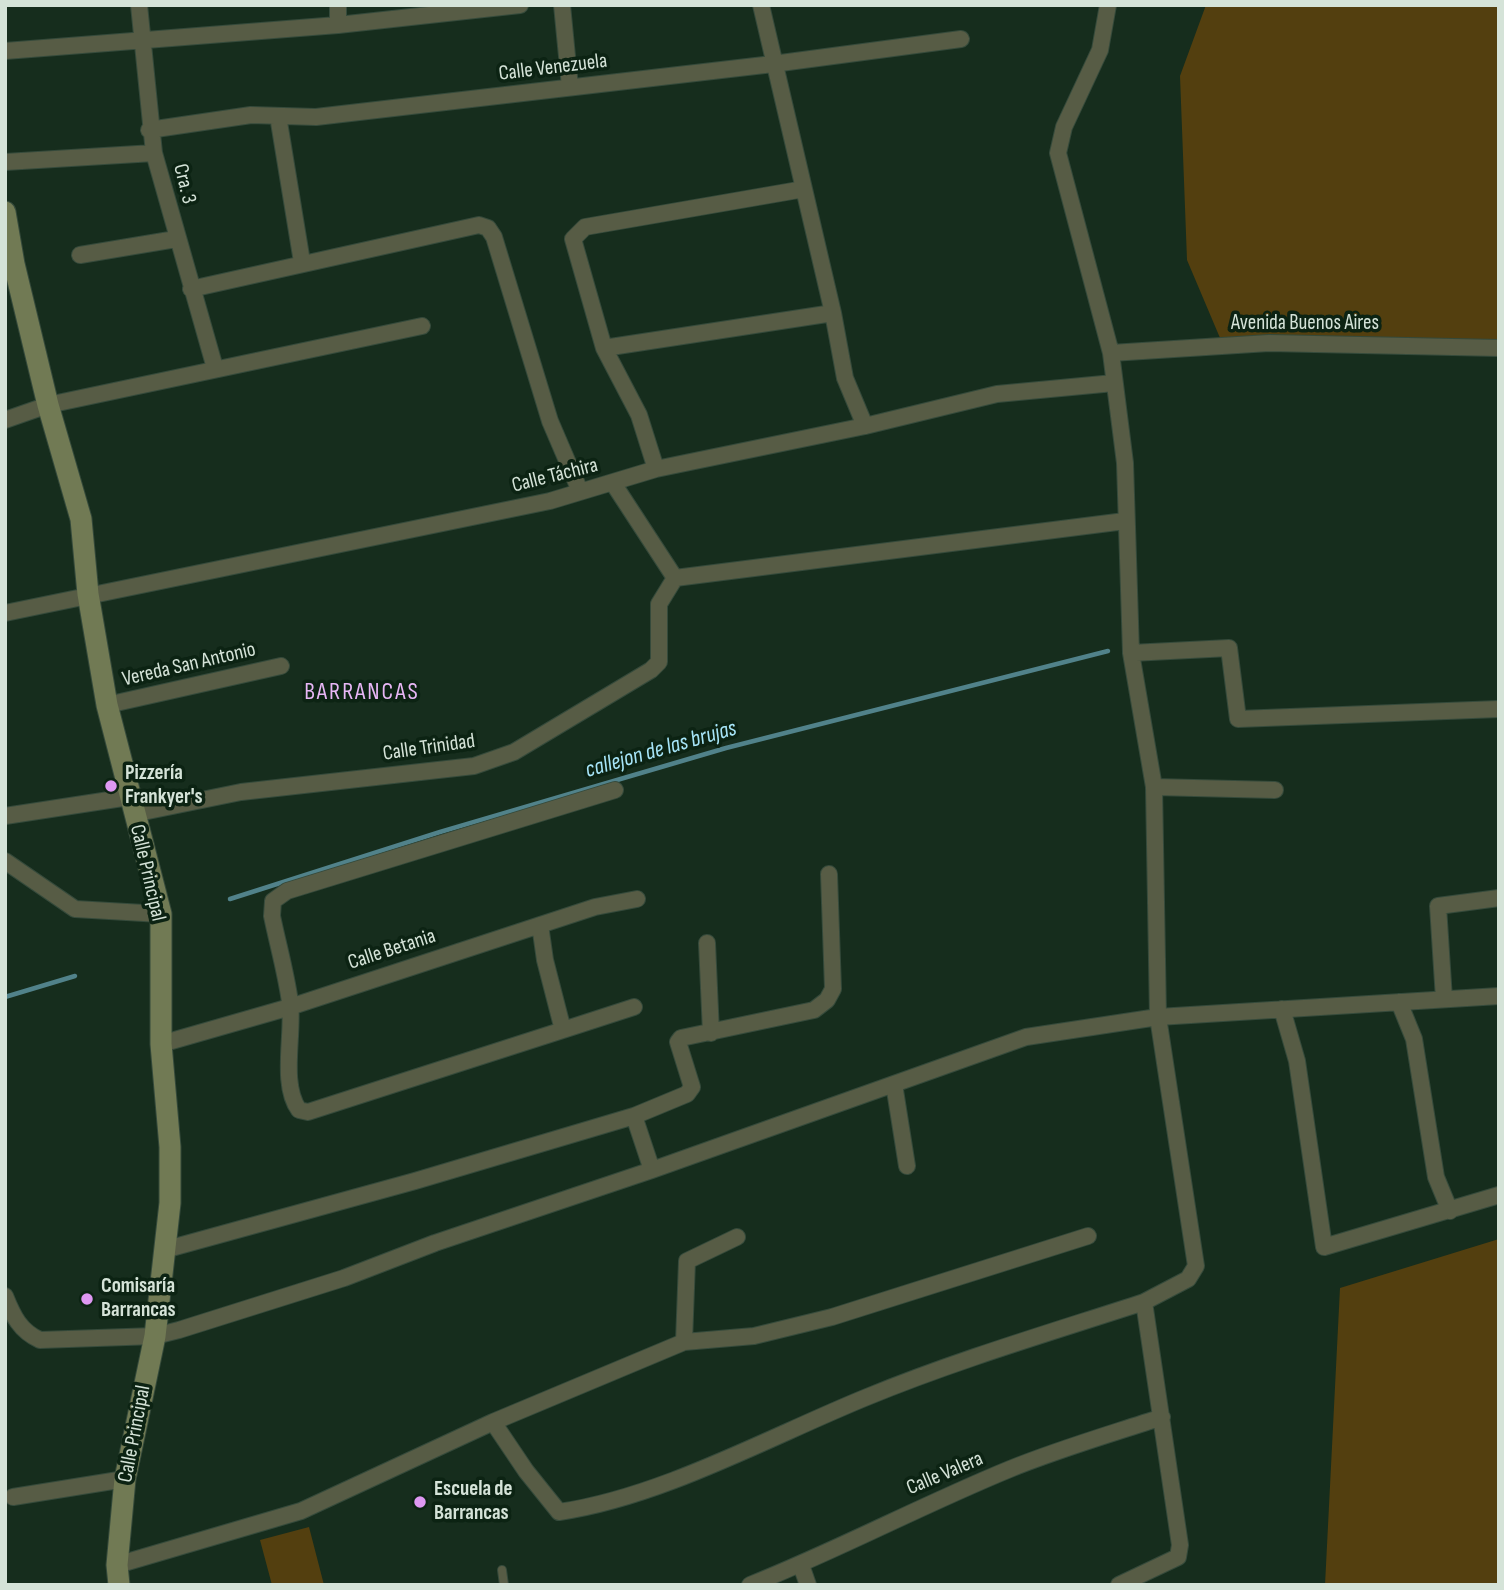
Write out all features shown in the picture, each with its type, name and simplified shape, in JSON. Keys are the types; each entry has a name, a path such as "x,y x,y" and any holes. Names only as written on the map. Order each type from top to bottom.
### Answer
{"street":[{"name":"Cra. 3","path":"139,5 149,130 176,239 215,368"},
{"path":"338,5 338,25"},
{"path":"5,51 338,25 520,5"},
{"path":"562,5 570,87"},
{"path":"761,5 833,313 845,379 865,426"},
{"path":"493,1422 526,1472 559,1512 581,1509 706,1466 870,1395 1144,1302 1188,1279 1196,1266 1158,1017 1154,787 1131,653 1125,463 1111,353 1058,153 1069,114 1100,50 1108,5"},
{"name":"Calle Venezuela","path":"149,130 251,115 316,117 773,64 961,38"},
{"path":"278,116 302,262"},
{"path":"5,162 154,153"},
{"path":"656,469 639,415 604,348 573,239 577,232 585,227 804,189"},
{"name":"Calle Principal","path":"5,212 9,264 81,519 88,594 107,705 161,914 160,1044 170,1147 170,1203 155,1336 125,1479 118,1575"},
{"path":"191,289 302,262 479,225 488,228 495,237 550,421 580,491"},
{"path":"80,255 176,239"},
{"path":"604,348 833,313"},
{"path":"5,420 48,405 422,326"},
{"name":"Avenida Buenos Aires","path":"1111,353 1269,342 1499,348"},
{"name":"Calle Táchira","path":"5,613 550,501 656,469 865,426 997,394 1114,383"},
{"path":"613,483 675,578 1125,521"},
{"name":"Calle Trinidad","path":"131,806 474,766 514,752 651,670 659,662 660,604 675,578"},
{"path":"1131,653 1229,648 1238,719 1499,709"},
{"name":"Vereda San Antonio","path":"107,705 281,666"},
{"path":"1154,787 1275,790"},
{"path":"615,790 287,891 273,901 272,916 290,1007 289,1050 293,1102 299,1110 308,1112 634,1007"},
{"path":"5,816 131,806"},
{"path":"5,861 75,909 161,914"},
{"path":"164,1250 312,1211 634,1116 691,1091 678,1040 814,1010 827,1000 833,989 829,874"},
{"path":"1444,999 1438,905 1499,898"},
{"name":"Calle Betania","path":"160,1044 290,1007 595,907 637,899"},
{"path":"540,925 545,960 564,1030"},
{"path":"707,943 711,1033"},
{"path":"5,1296 18,1324 40,1340 155,1336 344,1278 435,1243 652,1170 1026,1037 1158,1017 1499,996"},
{"path":"1399,1002 1414,1039 1436,1177 1450,1211"},
{"path":"1282,1009 1297,1061 1324,1247 1499,1195"},
{"path":"894,1084 907,1166"},
{"path":"634,1116 652,1170"},
{"path":"118,1575 301,1511 493,1422 684,1342 754,1336 832,1317 1087,1236"},
{"path":"684,1342 687,1261 737,1237"},
{"path":"1119,1585 1178,1557 1180,1545 1144,1302"},
{"name":"Calle Valera","path":"750,1585 801,1565 910,1512 1012,1468 1162,1417"},
{"path":"13,1497 125,1479"},
{"path":"801,1565 808,1585"}],"lane":[{"path":"502,1570 504,1585"}],"shaded area":[{"path":"1206,5 1499,5 1499,347 1223,345 1187,260 1180,76"},
{"path":"1499,1239 1499,1585 1325,1585 1340,1288"},
{"path":"309,1527 324,1585 272,1585 260,1540"}],"waterway":[{"name":"callejon de las brujas","path":"230,899 440,832 726,748 1108,651"},
{"name":"callejon de las brujas","path":"5,997 75,976"}],"place":[{"name":"Pizzería Frankyer's","path":"111,786"},
{"name":"Comisaría Barrancas","path":"87,1299"},
{"name":"Escuela de Barrancas","path":"420,1502"}],"district":[{"name":"BARRANCAS","path":"362,693"}]}
